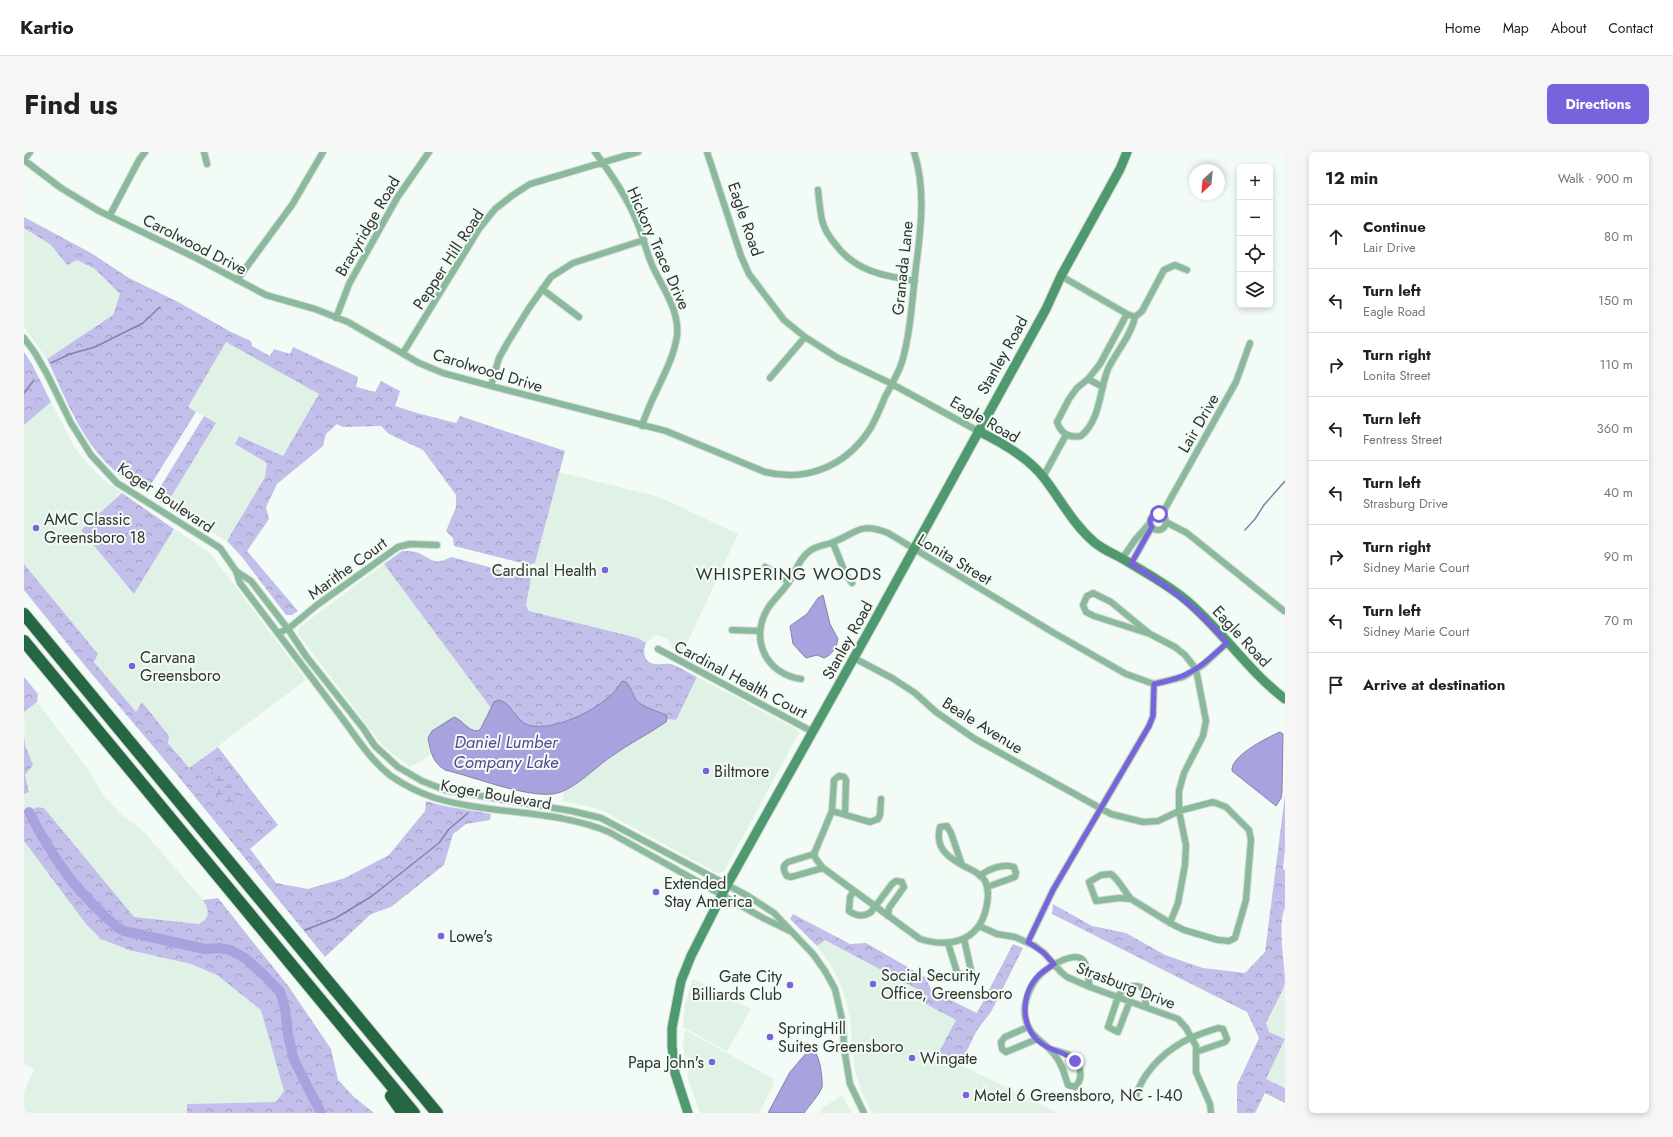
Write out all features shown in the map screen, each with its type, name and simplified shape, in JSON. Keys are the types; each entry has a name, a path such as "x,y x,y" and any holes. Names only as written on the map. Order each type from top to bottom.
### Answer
{"highway":[{"path":"24,614 437,1113"},
{"path":"24,641 343,1025 414,1113"},
{"path":"343,1025 403,1113"}],"street":[{"path":"24,160 30,152"},
{"path":"110,216 145,152"},
{"path":"204,152 207,164"},
{"path":"236,280 292,205 323,152"},
{"name":"Bracyridge Road","path":"336,318 348,284 397,198 429,152"},
{"name":"Hickory Trace Drive","path":"595,152 623,195 636,221 652,264 677,319 677,334 671,360 645,416 642,426"},
{"name":"Pepper Hill Road","path":"403,353 479,229 495,209 530,184 638,152"},
{"name":"Eagle Road","path":"707,152 735,239 750,274 784,320 805,337 838,358 892,384 997,440 1023,458 1043,477 1062,505 1082,530 1096,544 1151,576 1185,600 1208,620 1227,643 1271,688 1285,699"},
{"name":"Granada Lane","path":"892,384 902,361 908,337 921,220 920,181 914,152"},
{"name":"Stanley Road","path":"688,1113 675,1073 672,1028 682,981 691,956 727,885 1046,309 1061,276 1120,169 1127,152"},
{"name":"Carolwood Drive","path":"24,160 61,188 110,216 196,258 266,295 314,309 348,322 419,363 443,373 490,386 666,431 778,476 809,473 825,469 837,462 856,447 875,420 892,384"},
{"path":"818,190 823,222 831,238 842,254 856,265 871,272 887,277 915,281"},
{"path":"490,386 499,358 551,277 573,263 644,240"},
{"path":"1127,314 1100,364 1088,379 1077,388 1069,399 1057,422 1058,426 1066,435 1079,436 1086,430 1098,408 1109,368 1135,317 1142,311 1164,270 1175,265 1187,270"},
{"path":"1061,276 1127,314 1135,317"},
{"path":"542,289 578,317"},
{"path":"770,378 805,337"},
{"name":"Koger Boulevard","path":"24,338 35,353 79,437 91,455 117,483 220,548 236,571 240,583 377,763 392,776 403,783 433,797 448,801 590,824 609,832 790,931"},
{"name":"Lair Drive","path":"1131,564 1151,525 1150,518 1154,514 1162,514 1236,382 1250,343"},
{"path":"1088,379 1103,387"},
{"path":"1043,477 1066,435"},
{"path":"1162,514 1166,522 1187,533 1284,611"},
{"name":"Lair Drive","path":"1151,525 1157,530 1162,528 1166,522"},
{"name":"Lair Drive","path":"1122,559 1135,540 1151,525"},
{"name":"Lonita Street","path":"801,679 790,678 779,672 772,666 765,655 761,645 760,630 768,609 789,582 804,556 813,548 833,543 864,528 875,527 888,532 1064,639 1126,674 1154,684"},
{"path":"833,543 846,575 852,583"},
{"name":"Marithe Court","path":"278,633 288,629 317,605 398,547 410,544 437,545"},
{"path":"765,567 789,582"},
{"name":"Koger Boulevard","path":"236,571 251,581 288,629 306,656 363,728 375,746 385,756 409,774 445,790 572,810 601,818 727,885 774,913 784,922 790,931"},
{"path":"1131,899 1119,898 1096,901 1089,882 1101,876 1111,874 1119,880 1123,890 1131,899 1170,923 1178,903 1185,865 1186,845 1179,811 1179,791 1182,778 1203,736 1206,721 1196,669 1185,655 1175,647 1150,634 1086,612 1083,605 1087,596 1094,593 1111,602 1150,634"},
{"path":"732,630 760,630"},
{"path":"1028,942 1053,890 1149,726 1153,716 1154,684 1183,677 1196,669 1227,643"},
{"name":"Cardinal Health Court","path":"658,649 813,732"},
{"name":"Beale Avenue","path":"854,658 898,682 974,739 1111,814 1143,822 1158,821 1179,811 1213,802 1226,807 1249,830 1251,840 1246,900 1235,938 1229,941 1218,940 1184,930 1170,923"},
{"path":"845,814 847,788 846,780 844,777 839,776 834,780 832,811 814,854 816,859 823,868 920,939 957,942 964,939 979,926 984,919 987,903 985,881 980,876 962,865 943,851 938,835 940,827 947,826 951,832 962,865"},
{"path":"832,811 870,822 875,821 880,815 881,799"},
{"path":"814,854 784,864 783,868 785,873 787,876 791,876 823,868"},
{"path":"980,876 985,872 1008,864 1014,866 1016,873 1015,877 986,887"},
{"path":"854,891 850,898 849,911 854,914 867,915 871,912 892,884 896,881 902,882 904,887 890,908 888,916"},
{"name":"Strasburg Drive","path":"979,926 997,934 1014,937 1028,942 1044,953 1067,977 1090,987 1146,1006 1178,1019 1186,1028 1196,1046 1196,1072 1210,1104 1211,1113"},
{"path":"790,931 813,954 835,989 843,1024 844,1048 850,1084 864,1113"},
{"path":"948,942 957,972 967,975 971,970 971,965 964,939"},
{"path":"1050,1049 1068,1055 1075,1061 1081,1075 1080,1083 1075,1087 1068,1084 1063,1068 1050,1049 1037,1039 1028,1027 1025,1015 1025,1003 1038,976 1054,964 1072,957 1080,958 1085,962 1090,987"},
{"path":"1130,1001 1118,1032 1112,1030 1108,1027 1118,997 1124,988 1134,985 1142,987 1145,991 1146,1006"},
{"path":"1028,1027 1005,1037 1001,1042 1002,1049 1006,1052 1012,1051 1037,1039"},
{"path":"1136,1096 1138,1087 1148,1073 1163,1057 1180,1043 1218,1028 1223,1029 1226,1033 1227,1039 1225,1042 1196,1052"}],"shaded area":[{"path":"24,228 51,245 67,265 77,260 95,269 120,294 113,315 47,359 24,327"},
{"path":"226,342 319,394 283,456 239,436 235,444 267,463 265,477 227,541 166,505 216,423 188,407"},
{"path":"51,402 75,448 102,479 122,493 81,530 134,594 174,529 210,553 306,680 189,768 168,743 142,702 136,713 94,662 98,654 24,564 24,425"},
{"path":"559,472 659,497 738,534 681,656 674,651 669,640 658,635 653,636 646,643 638,638 529,611 526,606 531,578"},
{"path":"384,564 491,708 478,731 468,729 459,719 428,738 431,755 410,767 383,746 299,635 298,631 300,627"},
{"path":"697,677 798,730 799,733 724,871 717,873 605,812 563,801 564,790 589,775 609,758 666,722 667,719 676,720"},
{"path":"37,702 86,767 104,796 123,816 144,832 203,900 209,910 208,916 204,922 199,924 134,917 44,808 37,807 24,815 24,794 29,791 25,775 33,765 25,745 24,712"},
{"path":"24,841 86,924 101,939 129,950 191,964 217,975 261,1010 284,1091 276,1102 187,1104 187,1113 24,1113 24,1092 34,1069 24,1064"},
{"path":"825,939 921,991 926,1004 956,1020 938,1054 1058,1113 873,1113 864,1097 855,1071 850,1018 846,1000 839,981 829,962 817,946"},
{"path":"693,979 751,1009 727,1051 683,1027 685,1004"},
{"path":"1285,982 1285,1039 1269,1032 1266,1023"},
{"path":"685,1030 772,1078 774,1083 759,1113 700,1113 688,1079 683,1044"},
{"path":"1285,1039 1285,1088 1266,1079"},
{"path":"842,1095 852,1113 819,1113 823,1108"}],"green space":[{"path":"24,217 91,253 129,278 251,341 252,346 270,356 274,349 290,354 293,347 358,377 356,387 375,392 381,381 400,391 395,406 456,423 460,416 565,451 535,563 530,565 454,546 453,538 446,531 456,507 456,495 423,450 389,434 381,426 343,427 337,424 326,434 323,446 277,484 266,507 269,519 247,551 298,611 292,615 286,615 242,557 227,541 265,477 267,463 235,444 239,436 283,456 319,394 226,342 188,407 196,412 147,491 137,487 113,469 100,456 89,441 79,426 47,359 113,315 120,294 95,269 77,260 67,265 51,245 24,228"},
{"path":"24,352 32,364 51,402 24,425"},
{"path":"204,416 216,423 166,505 158,500 156,494"},
{"path":"122,493 174,529 134,594 81,530"},
{"path":"402,551 416,552 436,561 442,561 451,557 531,578 526,606 529,611 638,638 646,643 644,653 649,662 671,664 697,677 676,720 667,719 666,715 639,703 631,688 622,681 611,697 595,709 585,714 549,725 527,725 519,720 513,709 494,702 491,708 384,564"},
{"path":"24,564 98,654 94,662 136,712 142,702 169,736 168,743 189,768 218,747 278,825 250,849 276,883 308,889 345,878 389,855 425,811 426,801 444,806 491,814 490,820 466,824 453,834 444,865 391,907 371,914 325,957 24,590"},
{"path":"24,677 38,694 37,702 24,712"},
{"path":"24,734 25,745 33,765 25,775 29,792 24,794"},
{"path":"213,771 217,771 239,794 239,801 235,807 226,805 206,782 206,777"},
{"path":"1285,795 1285,850 1283,869 1285,870 1285,908 1281,934 1285,983 1266,1023 1269,1032 1285,1039 1266,1079 1285,1088 1285,1103 1265,1093 1255,1113 1237,1113 1237,1085 1259,1038 1247,1012 1052,914 1053,904 1092,926 1126,933 1165,955 1203,968 1245,973 1265,952"},
{"path":"37,807 44,808 134,917 199,924 206,919 208,914 207,907 203,900 218,898 289,987 331,1049 338,1080 354,1097 374,1113 187,1113 187,1104 276,1102 284,1091 261,1010 217,975 191,964 129,950 101,939 86,924 24,841 24,815"},
{"path":"793,914 850,944 866,943 925,977 932,991 977,1013 1013,944 1023,948 991,1012 977,1030 960,1065 938,1054 956,1020 926,1004 921,991 825,940 817,946 790,919"}],"water":[{"path":"823,595 830,624 838,639 832,653 824,658 817,655 806,658 793,644 790,626 807,614 818,598"},
{"name":"Daniel Lumber Company Lake","path":"622,681 628,684 635,699 639,703 666,715 666,722 616,753 575,785 560,792 553,794 541,794 514,790 445,770 437,764 430,748 428,738 432,731 454,717 474,731 478,731 494,702 499,700 508,705 523,723 539,726 552,725 566,721 594,708 606,700 616,690"},
{"path":"1280,732 1283,734 1282,792 1281,798 1276,806 1232,771 1233,765 1243,753"},
{"path":"808,1051 814,1051 818,1058 822,1084 819,1093 804,1113 768,1113 790,1072"}],"waterway":[{"path":"51,363 70,354 95,347 143,323 160,307"},
{"path":"24,393 34,380"},
{"path":"1245,530 1285,481"},
{"path":"29,812 47,845 68,875 91,902 118,928 124,931 205,949 219,948 230,950 245,958 265,976 280,992 285,1008 288,1035 294,1060 321,1113"},
{"path":"305,930 336,918 372,896 439,843 449,829 468,813"}],"place":[{"name":"AMC Classic Greensboro 18","path":"36,528"},
{"name":"Cardinal Health","path":"605,570"},
{"name":"Carvana Greensboro","path":"132,666"},
{"name":"Biltmore","path":"706,771"},
{"name":"Extended Stay America","path":"656,892"},
{"name":"Lowe's","path":"441,936"},
{"name":"Social Security Office, Greensboro","path":"873,984"},
{"name":"Gate City Billiards Club","path":"790,985"},
{"name":"SpringHill Suites Greensboro","path":"770,1037"},
{"name":"Wingate","path":"912,1058"},
{"name":"Papa John's","path":"712,1062"},
{"name":"Motel 6 Greensboro, NC - I-40","path":"966,1095"}],"district":[{"name":"WHISPERING WOODS","path":"789,574"}],"route":[{"path":"1075,1061 1068,1055 1050,1049 1041,1043 1028,1027 1025,1015 1025,1003 1038,976 1054,964 1036,946 1028,942 1053,890 1149,726 1153,716 1154,684 1183,677 1203,665 1227,643 1208,620 1185,600 1131,564 1152,527 1150,524 1150,518 1154,514 1159,514"}]}
